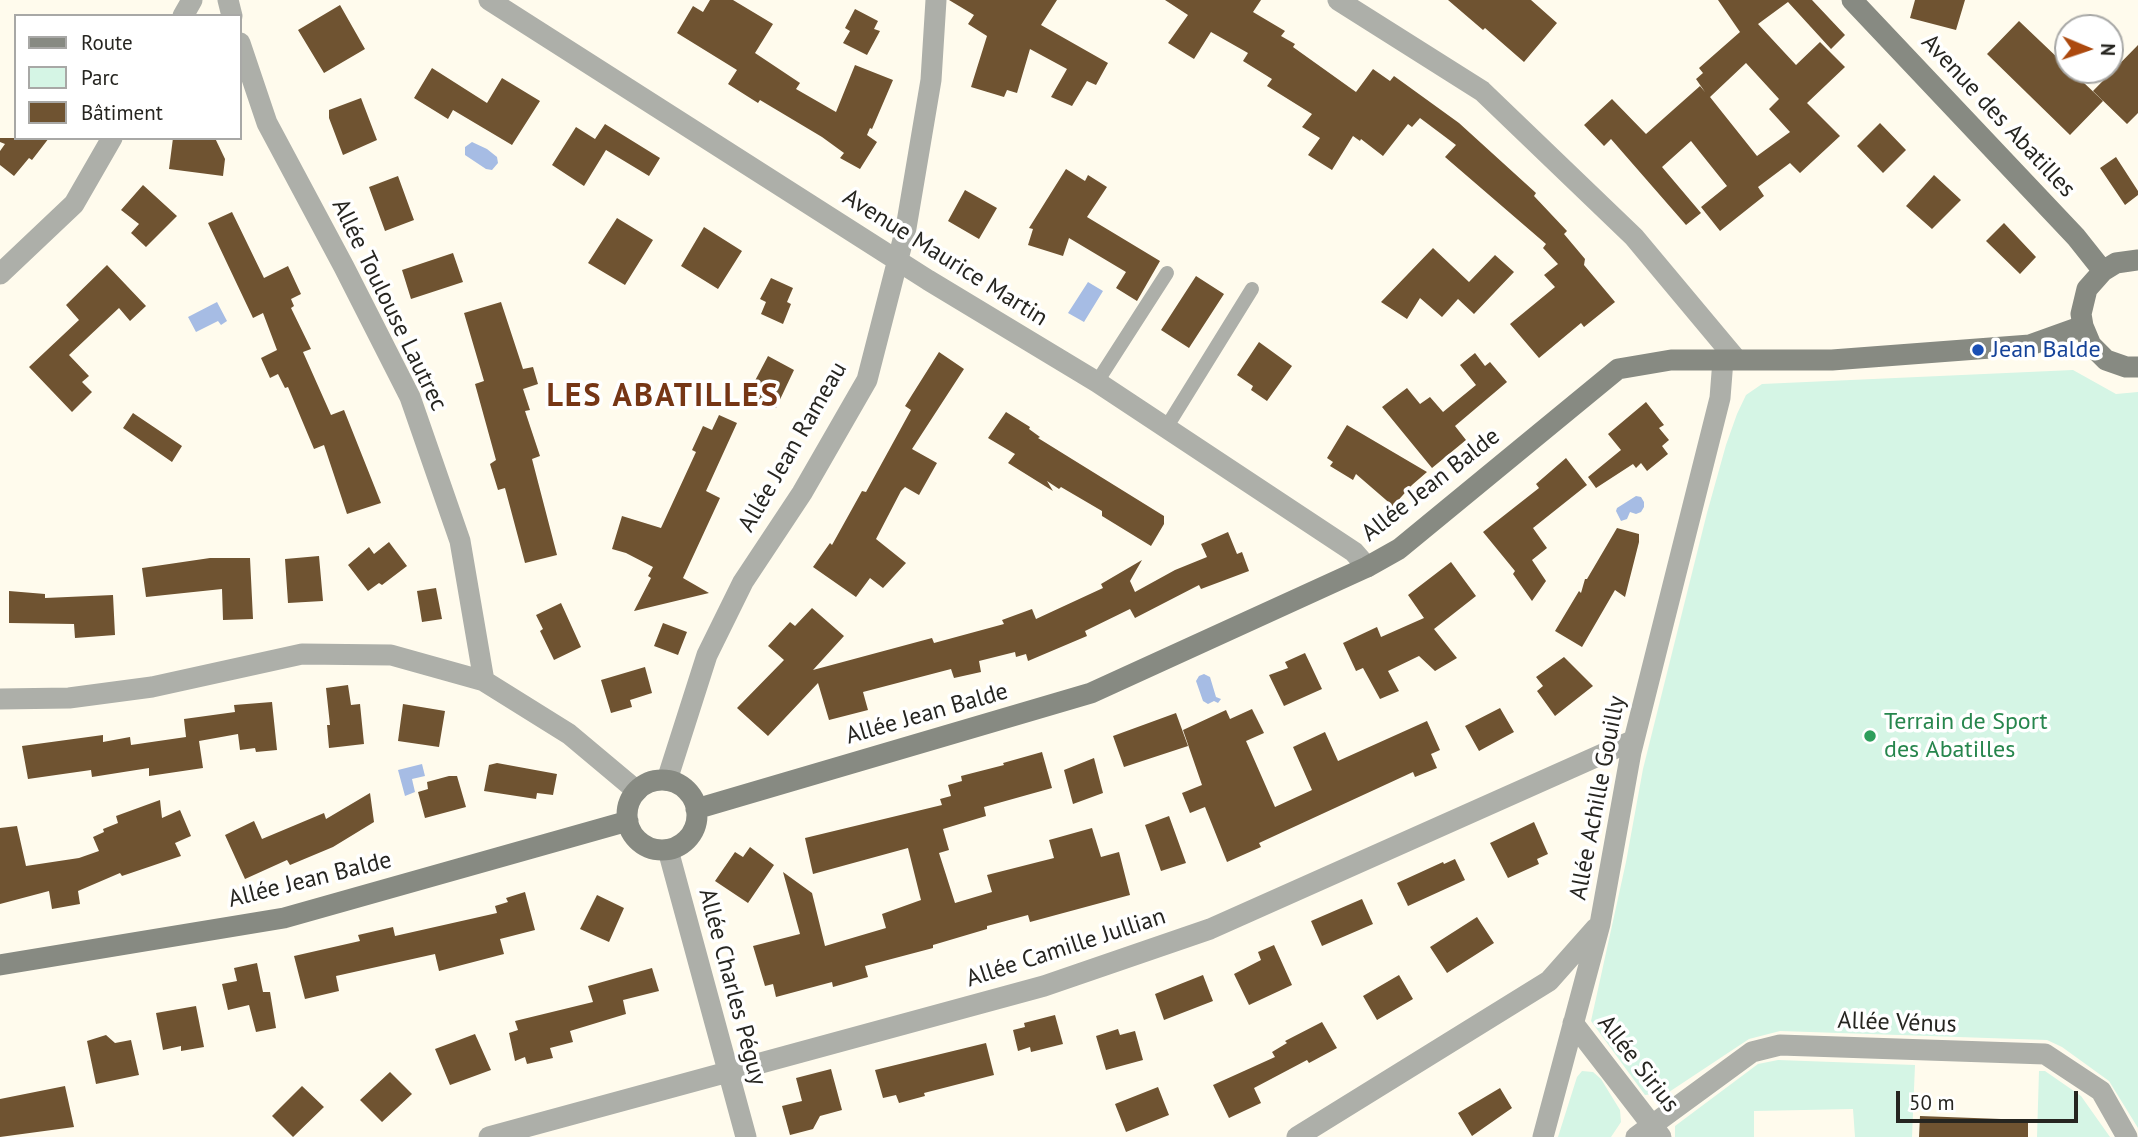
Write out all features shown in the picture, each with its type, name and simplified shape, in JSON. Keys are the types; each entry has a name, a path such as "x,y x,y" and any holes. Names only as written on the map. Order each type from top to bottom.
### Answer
{"street":[{"name":"Avenue Maurice Martin","path":"489,0 897,260 1097,382 1354,552 1367,567"},
{"name":"Allée Jean Rameau","path":"667,780 707,655 743,582 802,493 867,380 906,228 931,80 936,0"},
{"path":"1338,0 1482,91 1634,237 1730,359"},
{"name":"Avenue des Abatilles","path":"1852,0 2076,237 2103,271"},
{"name":"Allée Toulouse Lautrec","path":"242,49 267,123 410,397 460,541 484,681"},
{"path":"0,274 74,204 111,140"},
{"path":"2138,260 2116,263 2103,271 2094,279 2083,301 2083,326 2091,345 2106,359 2126,367 2138,367"},
{"name":"Allée Jean Balde","path":"696,809 1091,693 1367,567 1399,549 1618,369 1671,360 1832,360 2030,345 2083,326"},
{"name":"Allée Achille Gouilly","path":"1297,1137 1549,981 1600,924 1634,740 1730,359"},
{"path":"0,699 69,698 152,687 302,654 391,655 484,681 569,734 637,791"},
{"name":"Allée Camille Jullian","path":"489,1137 1044,986 1210,929 1634,740"},
{"path":"667,780 687,790 693,799 697,820 694,830 678,846 657,850 638,841 628,821 631,800 645,784 667,780"},
{"name":"Allée Jean Balde","path":"0,965 284,918 628,821"},
{"name":"Allée Charles Péguy","path":"668,850 746,1137"},
{"path":"1543,1137 1600,924"},
{"name":"Allée Sirius","path":"1573,1023 1650,1133"},
{"name":"Allée Vénus","path":"1650,1133 1752,1052 1780,1045 2045,1054 2101,1091 2127,1137"}],"lane":[{"path":"1097,382 1167,273"},
{"path":"1166,428 1252,289"}],"green space":[{"path":"2073,370 2116,394 2138,392 2138,1128 2109,1081 2062,1047 2047,1040 1780,1031 1749,1039 1669,1092 1645,1095 1591,1021 1626,862 1643,769 1707,513 1726,445 1746,395 1762,384"},
{"path":"1778,1060 1915,1065 1912,1137 1855,1137 1853,1109 1754,1111 1754,1137 1675,1137 1675,1126 1758,1064"},
{"path":"1582,1071 1593,1072 1601,1079 1620,1110 1621,1122 1611,1137 1558,1137 1577,1077"},
{"path":"2039,1071 2045,1071 2081,1096 2110,1137 2037,1137"}],"water":[{"path":"472,142 497,157 498,163 492,170 465,155 465,147"},
{"path":"1088,282 1103,291 1084,322 1068,313"},
{"path":"217,302 227,321 221,325 218,321 196,332 188,317"},
{"path":"1636,496 1641,497 1644,502 1641,512 1630,512 1627,519 1621,521 1617,508"},
{"path":"1204,674 1210,677 1216,697 1221,699 1218,703 1214,701 1208,704 1203,701 1196,681"},
{"path":"422,764 425,776 412,779 415,792 405,796 398,770"}],"building":[{"path":"710,0 733,0 773,24 755,53 800,83 796,89 836,112 855,65 893,80 867,135 877,142 860,169 840,158 844,153 822,137 728,84 737,70 677,33 693,6 703,12"},
{"path":"949,0 1057,0 1041,25 1108,63 1096,85 1087,81 1072,106 1051,97 1067,69 1030,49 1017,93 1007,90 1004,97 971,87 987,36 968,24 974,15"},
{"path":"1165,0 1261,0 1253,12 1285,31 1281,36 1295,44 1293,47 1356,92 1373,69 1390,81 1394,76 1459,123 1536,193 1534,196 1567,231 1564,234 1585,259 1584,265 1615,302 1584,327 1581,323 1539,358 1510,324 1555,287 1544,275 1558,264 1543,248 1546,244 1445,157 1456,145 1420,118 1412,127 1408,124 1383,156 1353,136 1332,170 1308,155 1320,138 1302,127 1312,114 1267,86 1272,79 1243,61 1248,53 1211,32 1194,59 1168,43 1188,15"},
{"path":"1448,0 1531,0 1557,23 1524,62"},
{"path":"1718,0 1812,0 1845,35 1831,49 1788,2 1758,24 1796,65 1820,42 1845,67 1807,103 1840,136 1800,173 1790,163 1758,187 1764,196 1720,231 1701,207 1727,186 1691,141 1662,167 1701,213 1686,225 1611,139 1604,146 1584,125 1612,99 1646,134 1700,86 1705,92 1696,79 1703,73 1699,68 1740,32","holes":["1746,63 1779,99 1769,109 1790,132 1757,156 1710,97"]},
{"path":"1915,0 1965,0 1956,30 1910,18"},
{"path":"340,5 365,49 324,73 298,30"},
{"path":"855,9 878,21 874,29 880,31 867,55 843,43 850,31 845,28"},
{"path":"2019,21 2054,54 2054,84 2085,84 2103,101 2070,135 1987,54"},
{"path":"2138,45 2138,113 2127,124 2093,91 2100,84 2124,84 2124,59"},
{"path":"432,68 487,103 502,78 540,101 512,145 453,110 448,119 414,98"},
{"path":"361,98 377,140 343,155 329,118 329,110"},
{"path":"1880,123 1906,150 1883,173 1857,146"},
{"path":"605,124 660,158 649,176 606,150 584,186 552,165 576,127 595,139"},
{"path":"0,138 47,140 32,160 29,158 14,176 0,165 0,151 5,144 0,142"},
{"path":"173,140 216,140 225,159 223,176 169,169"},
{"path":"2116,157 2138,191 2138,195 2125,205 2100,168"},
{"path":"1066,169 1085,181 1088,175 1107,187 1087,217 1160,261 1137,301 1116,288 1126,272 1069,238 1063,256 1028,245 1033,229 1029,228"},
{"path":"1934,175 1961,200 1932,229 1906,206"},
{"path":"398,176 414,220 385,231 369,187"},
{"path":"143,185 177,216 146,247 131,233 139,224 121,210"},
{"path":"965,190 997,208 979,239 948,221"},
{"path":"232,212 264,278 288,266 301,294 291,299 294,306 291,308 311,349 303,352 331,415 344,410 381,503 347,514 324,445 314,449 288,387 285,388 278,374 270,378 261,358 277,350 263,313 253,318 208,223"},
{"path":"617,218 653,240 625,285 588,263"},
{"path":"2004,223 2036,257 2020,274 1986,241"},
{"path":"704,227 742,251 718,289 681,266"},
{"path":"1433,248 1469,282 1495,255 1514,272 1474,314 1458,299 1442,317 1420,298 1407,319 1381,302"},
{"path":"453,253 463,282 411,299 402,270"},
{"path":"107,265 146,306 130,321 119,308 69,355 89,376 82,382 92,392 72,412 29,367 79,320 66,305"},
{"path":"1196,276 1224,294 1189,348 1161,330"},
{"path":"771,278 793,288 787,302 791,304 783,324 761,314 766,302 760,299"},
{"path":"501,302 523,369 533,367 538,384 523,389 530,410 525,411 540,456 532,459 557,555 525,563 505,488 498,490 490,464 496,460 475,384 484,381 464,313"},
{"path":"1259,342 1292,366 1267,401 1251,390 1253,386 1237,375"},
{"path":"939,352 964,369 912,449 937,463 919,495 905,487 901,491 876,539 906,563 883,588 870,578 856,597 813,567 830,543 832,545 862,491 866,492 911,410 905,406"},
{"path":"1475,353 1485,366 1490,362 1507,382 1455,426 1466,440 1432,468 1382,407 1407,388 1420,404 1430,397 1443,412 1476,385 1460,365"},
{"path":"768,356 794,370 776,408 748,394"},
{"path":"1646,402 1664,425 1659,428 1669,440 1662,446 1668,454 1647,471 1641,463 1636,468 1633,464 1596,488 1588,477 1621,450 1608,434"},
{"path":"1006,412 1030,427 1029,429 1040,437 1038,438 1164,516 1164,524 1151,546 1102,516 1102,511 1061,487 1059,489 1047,481 1053,491 1008,463 1015,454 988,438"},
{"path":"133,413 182,446 172,462 123,428"},
{"path":"719,415 737,423 706,491 720,498 683,578 709,593 634,611 651,578 648,576 653,567 612,549 622,516 661,528 696,452 692,450 703,426 712,430"},
{"path":"1347,425 1427,472 1393,506 1356,474 1353,480 1330,466 1333,462 1327,458"},
{"path":"1566,458 1587,485 1533,528 1547,548 1532,560 1546,581 1532,601 1513,574 1515,571 1483,532 1539,488 1536,484"},
{"path":"1617,528 1639,534 1625,597 1615,590 1582,647 1555,631 1579,591 1581,593 1585,579"},
{"path":"1228,532 1237,554 1242,552 1249,571 1201,589 1199,585 1135,618 1130,609 1085,631 1087,636 1028,661 1026,654 1016,657 1015,652 979,661 981,672 954,678 951,669 863,692 868,710 829,720 818,683 768,736 737,708 784,660 768,646 790,622 795,626 812,608 844,636 813,670 932,638 934,643 1004,624 1002,620 1032,609 1036,619 1103,588 1101,584 1142,560 1130,581 1135,592 1175,570 1207,557 1201,544"},
{"path":"389,542 407,566 382,585 379,583 368,591 348,565 369,547 374,554"},
{"path":"319,556 323,601 288,603 285,559"},
{"path":"210,558 250,558 253,619 223,620 222,589 146,597 142,568"},
{"path":"1451,562 1476,596 1434,629 1457,658 1435,671 1419,656 1388,671 1399,691 1380,699 1363,668 1356,671 1343,643 1377,627 1381,637 1424,618 1408,595"},
{"path":"436,588 442,619 422,622 417,591"},
{"path":"9,591 45,594 45,598 113,595 115,635 75,638 74,624 9,623"},
{"path":"561,603 581,647 554,660 540,631 543,629 536,615"},
{"path":"663,623 687,632 678,655 654,646"},
{"path":"1305,653 1322,689 1284,706 1269,675 1288,668 1285,662"},
{"path":"1564,657 1593,686 1555,716 1537,691 1543,686 1536,677"},
{"path":"645,667 652,693 630,700 632,707 611,713 601,680"},
{"path":"348,685 351,705 360,704 364,744 329,748 327,725 330,725 326,688"},
{"path":"272,702 277,750 240,750 238,734 199,741 203,768 149,776 149,768 92,777 91,770 28,779 22,746 103,735 103,742 130,737 131,745 186,737 184,719 235,712 234,705"},
{"path":"403,704 445,711 439,747 398,741"},
{"path":"1500,708 1514,732 1479,751 1465,726"},
{"path":"1252,709 1264,733 1246,741 1275,807 1312,790 1293,747 1325,732 1338,761 1427,721 1440,750 1431,754 1437,768 1415,777 1413,772 1259,843 1261,847 1227,862 1205,807 1190,813 1182,793 1202,785 1183,730 1226,710 1230,719"},
{"path":"1176,713 1188,746 1124,767 1113,736"},
{"path":"1042,752 1052,788 984,807 986,816 943,829 949,850 939,853 955,903 992,892 987,875 1054,858 1049,840 1092,828 1101,857 1119,852 1130,895 1030,922 1028,915 987,926 987,929 933,945 933,948 865,966 868,977 833,987 832,982 776,997 773,984 765,986 753,946 800,934 783,872 812,893 825,946 886,928 882,914 921,900 908,848 813,874 805,838 942,805 940,799 951,796 948,785 962,781 961,776"},
{"path":"1094,758 1103,793 1073,804 1064,770"},
{"path":"497,763 557,774 553,795 537,793 536,799 484,791 489,765"},
{"path":"457,776 466,807 425,818 418,792 428,789 427,782"},
{"path":"370,793 374,822 333,847 290,865 287,860 245,879 225,835 254,821 262,839 324,813 326,819"},
{"path":"160,800 162,818 180,810 191,836 175,843 181,856 122,876 120,873 78,891 80,904 52,909 49,891 0,904 0,828 17,826 26,866 79,858 99,851 93,837 118,823 116,816"},
{"path":"1169,816 1186,863 1161,871 1145,825"},
{"path":"1534,822 1548,854 1537,859 1539,864 1508,878 1490,843"},
{"path":"750,847 774,865 748,903 715,881 735,852 743,857"},
{"path":"1455,859 1465,880 1408,906 1397,883"},
{"path":"525,892 535,930 500,939 504,954 439,971 435,954 336,976 339,991 305,999 294,956 360,941 358,935 393,927 395,936 497,913 495,906 508,902 506,898"},
{"path":"597,895 624,908 609,942 580,929"},
{"path":"1362,899 1373,924 1322,946 1311,921"},
{"path":"1477,917 1494,943 1447,973 1430,947"},
{"path":"1274,945 1292,985 1249,1005 1234,974 1261,960 1258,952"},
{"path":"257,963 263,992 270,992 276,1028 256,1032 249,1005 228,1010 222,984 237,981 234,968"},
{"path":"652,968 659,991 623,1000 626,1014 570,1031 573,1042 550,1048 553,1058 527,1064 525,1057 515,1061 509,1033 518,1030 515,1021 593,1002 588,986"},
{"path":"1203,975 1213,1001 1164,1020 1155,994"},
{"path":"1399,975 1413,999 1377,1020 1363,996"},
{"path":"196,1006 204,1047 181,1051 181,1046 163,1050 156,1013"},
{"path":"1055,1015 1063,1044 1031,1052 1030,1047 1018,1051 1013,1030 1025,1027 1024,1023"},
{"path":"1322,1022 1337,1048 1309,1063 1307,1060 1254,1088 1261,1103 1229,1118 1213,1085 1275,1057 1272,1052 1287,1043 1285,1041"},
{"path":"1118,1029 1120,1035 1135,1031 1143,1060 1106,1070 1096,1036"},
{"path":"475,1034 491,1070 450,1085 435,1049"},
{"path":"106,1035 115,1043 131,1040 139,1075 96,1084 87,1041"},
{"path":"986,1043 994,1075 924,1093 925,1096 899,1103 896,1095 883,1098 875,1070"},
{"path":"831,1069 842,1110 820,1116 813,1129 790,1135 782,1106 802,1101 796,1078"},
{"path":"390,1072 412,1094 382,1122 360,1100"},
{"path":"65,1086 74,1127 0,1137 0,1099"},
{"path":"302,1086 324,1107 293,1137 272,1116"},
{"path":"1158,1087 1169,1115 1126,1132 1115,1104"},
{"path":"1500,1088 1512,1108 1472,1136 1458,1113"},
{"path":"1920,1116 2028,1120 2028,1137 1919,1137"}],"place":[{"name":"Jean Balde","path":"1978,350"},
{"name":"Terrain de Sport des Abatilles","path":"1870,736"}],"district":[{"name":"LES ABATILLES","path":"663,397"}]}
